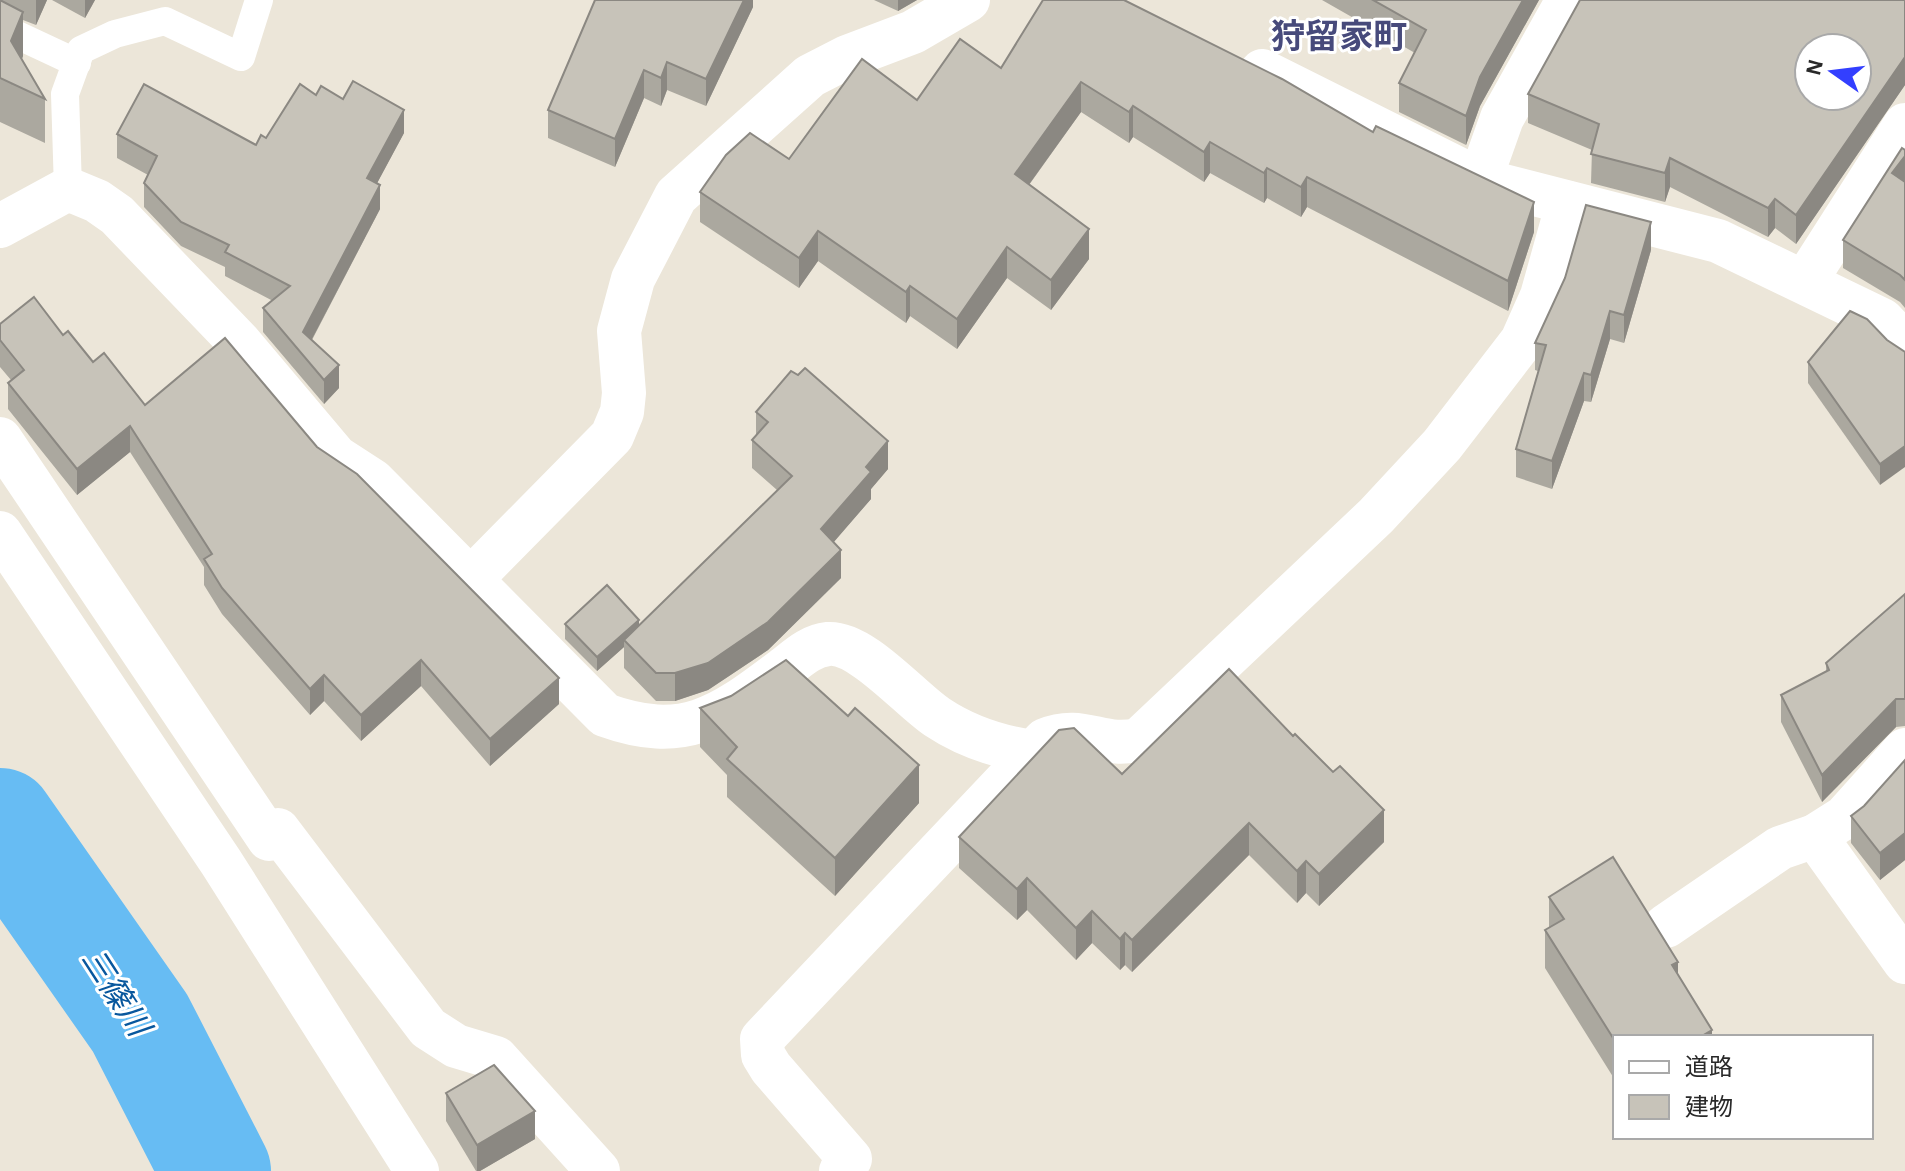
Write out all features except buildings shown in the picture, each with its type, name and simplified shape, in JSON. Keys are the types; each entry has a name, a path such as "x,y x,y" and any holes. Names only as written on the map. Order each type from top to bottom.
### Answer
{"street":[{"path":"472,578 612,436 622,412 624,393 619,331 633,279 676,196 810,76 847,57 913,32 968,0"},
{"path":"1480,180 1502,118 1568,0"},
{"path":"1222,51 1480,180 1718,241 1806,280 1882,320 1905,344"},
{"path":"1806,280 1905,125"},
{"path":"0,226 68,189 97,201 117,215 239,342 336,457 373,481 605,715 636,726 677,728 714,717 811,649 831,644 856,652 937,717 994,747 1033,752"},
{"path":"841,1171 850,1159 771,1068 763,1055 762,1039 1045,740 1064,732 1122,745 1140,739 1376,516 1442,445 1522,341 1542,296 1568,203"},
{"path":"0,439 269,839 278,830 428,1028 456,1046 496,1058 598,1171"},
{"path":"0,533 221,862 417,1171"},
{"path":"1666,926 1780,848 1815,836 1845,817 1905,750"},
{"path":"1815,836 1905,962"}],"lane":[{"path":"68,189 65,94 81,50 115,34 165,21 241,57 259,0"},
{"path":"0,27 77,63"}],"waterway":[{"name":"三篠川","path":"0,823 140,1023 216,1171"}],"district":[{"name":"狩留家町","path":"1339,36"}]}
